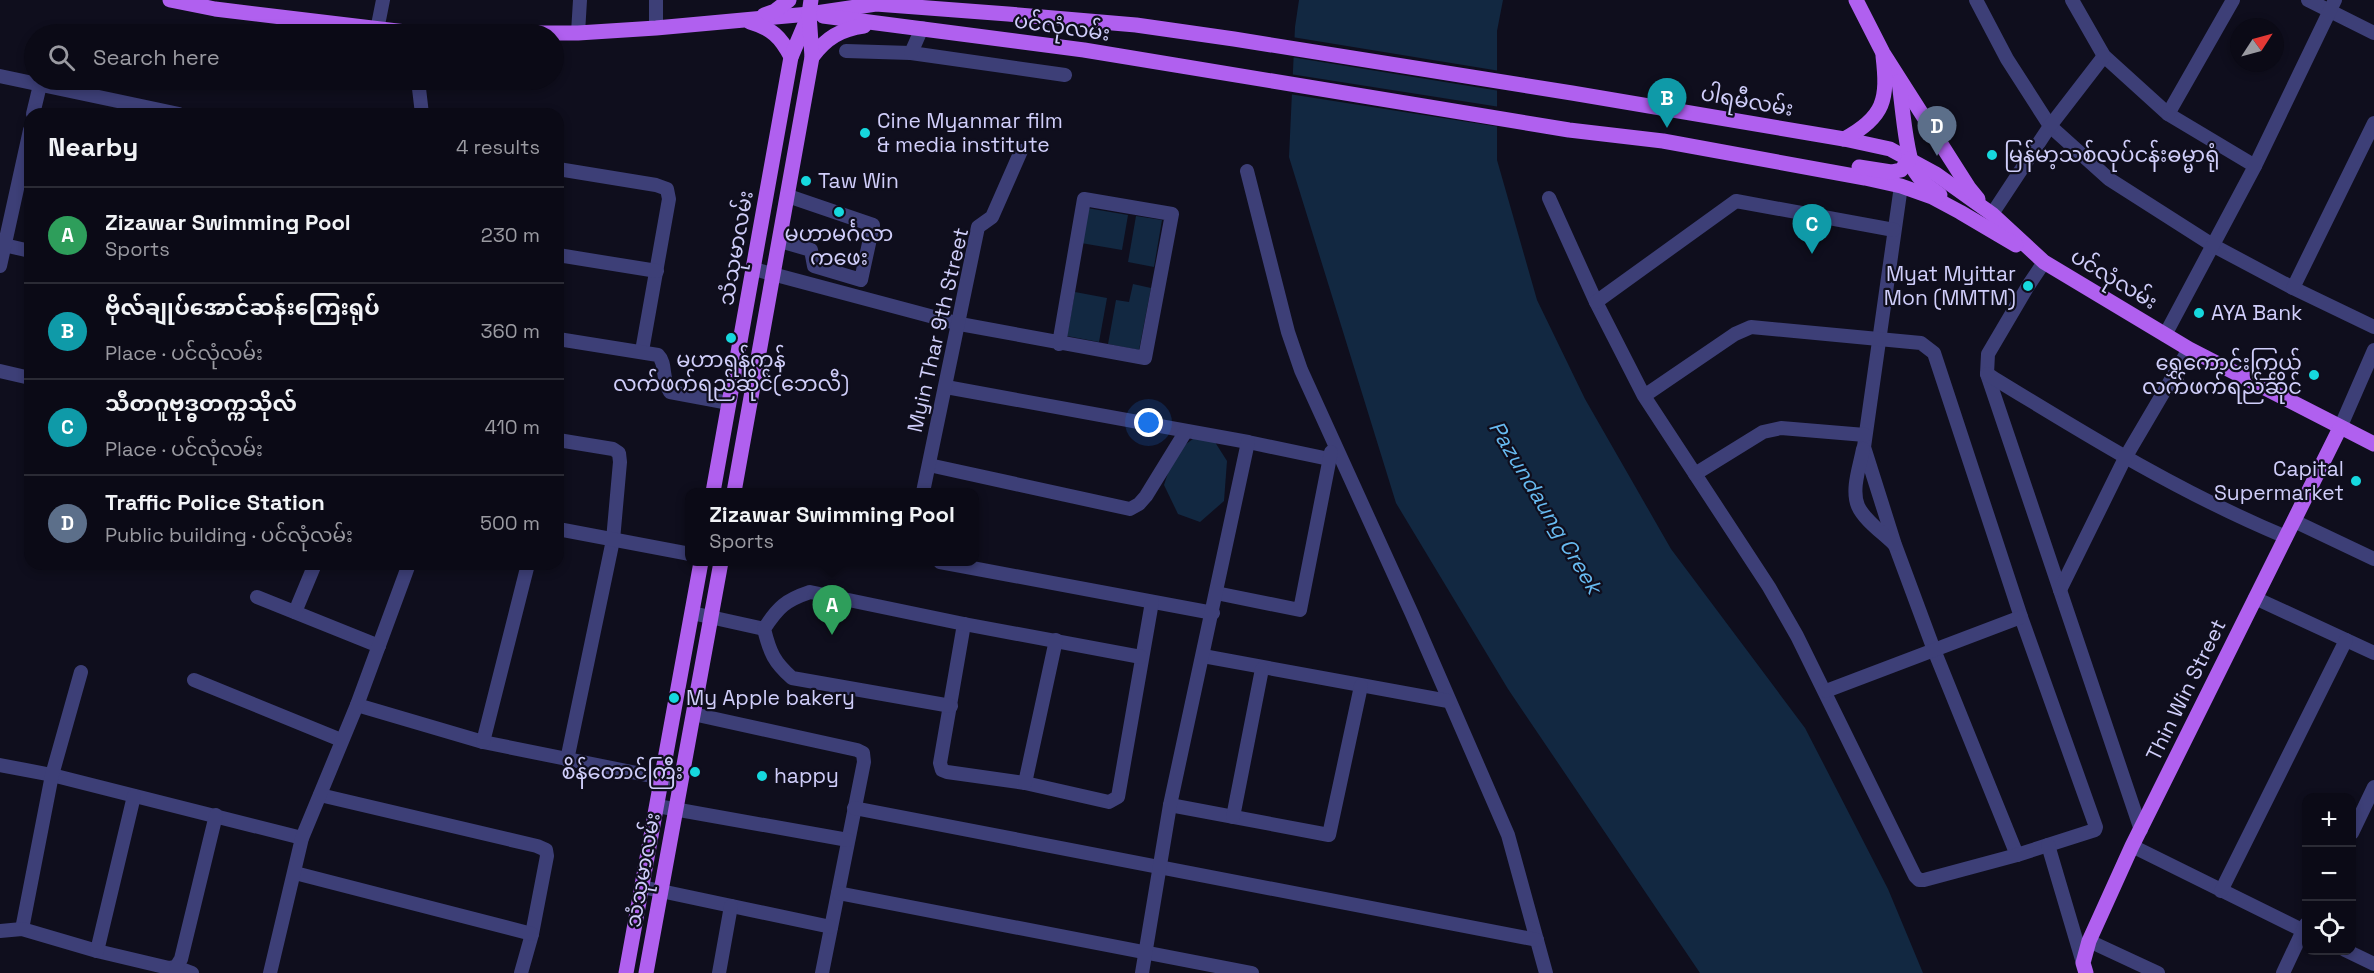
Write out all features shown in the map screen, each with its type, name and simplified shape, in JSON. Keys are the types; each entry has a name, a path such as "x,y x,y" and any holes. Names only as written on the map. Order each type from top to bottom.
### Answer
{"main road":[{"path":"170,0 206,8 330,24"},
{"path":"747,21 775,11 789,0"},
{"path":"1856,0 1883,53 1969,188 1992,214"},
{"name":"ပင်လုံလမ်း","path":"810,7 872,2 1136,25 1572,93"},
{"path":"564,33 747,21 810,7"},
{"name":"ပင်လုံလမ်း","path":"810,7 876,24 1084,50 1569,130 1663,141"},
{"name":"သံသုမာလမ်း","path":"714,488 791,57 810,7"},
{"name":"သံသုမာလမ်း","path":"735,488 812,57 810,7"},
{"path":"747,21 767,27 785,46 791,57"},
{"path":"812,57 820,46 835,34 848,28 876,24"},
{"path":"1844,139 1860,130 1876,116 1883,106 1886,81 1883,53"},
{"path":"1898,76 1910,159 1914,172 1923,183 1960,212"},
{"name":"ပါရမီလမ်း","path":"1572,93 1844,139"},
{"name":"ပင်လုံလမ်း","path":"1844,139 1890,149 1910,159 1936,174 1992,214 2044,262 2189,349 2374,444"},
{"path":"1663,141 1740,145 1892,172 1901,170 1910,159"},
{"path":"1663,141 1901,186 1960,212 2044,262"},
{"path":"734,370 757,373"},
{"name":"Thin Win Street","path":"2084,968 2089,941 2132,846 2340,428"},
{"name":"သံသုမာလမ်း","path":"627,971 699,566"},
{"name":"သံသုမာလမ်း","path":"646,973 720,566"}],"street":[{"path":"378,24 383,0"},
{"path":"578,33 580,0"},
{"path":"656,0 656,28"},
{"path":"1976,0 2007,59 2050,126 2109,179 2214,246 2374,327"},
{"path":"2072,0 2104,56 2168,114 2255,166"},
{"path":"2168,114 2233,0"},
{"path":"2308,0 2332,5 2374,33"},
{"path":"2165,335 2255,166 2332,5"},
{"path":"911,53 922,28"},
{"path":"846,51 911,53 1065,75"},
{"path":"1992,214 2050,126 2104,56"},
{"path":"0,76 24,81"},
{"path":"34,108 39,90"},
{"path":"58,90 123,108"},
{"path":"419,90 421,108"},
{"path":"2293,288 2374,123"},
{"name":"Myin Thar 9th Street","path":"924,488 960,324 978,228 992,217 1021,151"},
{"path":"0,266 24,155"},
{"path":"564,170 656,185 667,189 669,199 642,351"},
{"path":"1247,171 1288,332 1301,370 1334,438 1508,835 1546,973"},
{"path":"1895,544 1870,522 1858,506 1856,489 1901,186"},
{"path":"780,241 811,250 814,266 861,280 873,225 788,196"},
{"path":"1549,198 1596,302 1644,396 1769,587 1826,691 1915,876 1919,880 2091,833 2096,827 2021,617 1934,353 1921,343 1752,327 1735,334 1644,396"},
{"path":"754,269 960,324 1059,344 1145,358 1172,214 1084,199 1059,344"},
{"path":"1596,302 1736,201 1894,230"},
{"path":"3,244 24,249"},
{"path":"564,256 657,271"},
{"path":"2044,262 1988,354 1987,374 2140,830"},
{"path":"564,340 658,355 662,358 663,376 670,392 729,403"},
{"path":"2060,590 2125,458 2189,349"},
{"path":"2340,428 2374,350"},
{"path":"0,371 24,377"},
{"path":"1987,374 2125,458 2239,517 2286,537"},
{"path":"945,387 1329,459"},
{"path":"1695,474 1763,432 1781,428 1864,441"},
{"path":"928,465 1130,509 1146,496 1186,431"},
{"path":"1216,593 1300,610 1334,438"},
{"path":"564,441 613,449 620,453 613,540 567,760"},
{"path":"1864,441 1895,544 1934,650 2017,855"},
{"path":"1142,973 1162,868 1170,805 1248,442"},
{"path":"2294,521 2374,559"},
{"path":"564,529 685,553"},
{"path":"966,566 1213,613"},
{"path":"295,612 312,570"},
{"path":"270,973 302,838 357,705 408,570"},
{"path":"483,742 526,570"},
{"path":"951,706 792,678 776,663 764,629 774,613 790,598 810,592 1141,657"},
{"path":"257,597 379,646"},
{"path":"2255,598 2374,653"},
{"path":"964,624 939,763 942,770 1025,783 1109,802 1118,797 1152,602"},
{"path":"692,613 764,629"},
{"path":"1826,691 2021,617"},
{"path":"1025,783 1056,640"},
{"path":"2221,891 2346,640"},
{"path":"1203,656 1262,669 1448,701"},
{"path":"1233,817 1262,669"},
{"path":"22,929 52,775 81,672"},
{"path":"194,680 341,740"},
{"path":"1170,805 1329,835 1361,686"},
{"path":"357,705 483,742 681,782"},
{"path":"693,714 863,753 864,762 822,973"},
{"path":"0,765 52,775 302,838"},
{"path":"2356,825 2374,787"},
{"path":"320,795 546,850 548,856 532,934 521,973"},
{"path":"97,951 134,796"},
{"path":"657,806 848,840"},
{"path":"854,808 1537,940"},
{"path":"176,968 181,959 216,815"},
{"path":"2048,845 2084,968"},
{"path":"2132,846 2221,891 2302,927"},
{"path":"295,873 532,934"},
{"path":"642,887 831,927"},
{"path":"837,893 1252,973"},
{"path":"719,973 731,906"},
{"path":"0,931 22,929 97,951 192,973"},
{"path":"2283,973 2302,937"},
{"path":"2089,941 2158,973"},
{"path":"2354,955 2374,964"},
{"path":"627,971 646,973"}],"water":[{"name":"Pazundaung Creek","path":"1299,0 1503,0 1497,31 1497,160 1537,300 1585,399 1671,549 1805,728 1888,889 1923,973 1700,973 1508,689 1396,503 1289,157 1295,27"},
{"path":"1087,208 1128,215 1122,250 1081,243"},
{"path":"1136,216 1162,220 1154,267 1128,262"},
{"path":"1133,284 1151,288 1139,350 1108,344 1116,300 1129,302"},
{"path":"1075,292 1107,298 1099,342 1067,336"},
{"path":"1197,436 1213,439 1227,461 1224,501 1200,522 1178,514 1164,485 1175,452"}],"pier":[{"path":"1292,37 1500,71 1500,91 1291,57"},
{"path":"1290,74 1500,107 1500,127 1289,94"}],"place":[{"name":"ဗိုလ်ချုပ်အောင်ဆန်းကြေးရုပ်","path":"1667,128"},
{"name":"Cine Myanmar film & media institute","path":"865,133"},
{"name":"မြန်မာ့သစ်လုပ်ငန်းဓမ္မာရုံ","path":"1992,155"},
{"name":"Traffic Police Station","path":"1937,156"},
{"name":"Taw Win","path":"806,181"},
{"name":"မဟာမင်္ဂလာ ကဖေး","path":"839,212"},
{"name":"သီတဂူဗုဒ္ဓတက္ကသိုလ်","path":"1812,254"},
{"name":"Myat Myittar Mon (MMTM)","path":"2028,286"},
{"name":"AYA Bank","path":"2199,313"},
{"name":"မဟာရန်ကုန် လက်ဖက်ရည်ဆိုင်(ဘေလီ)","path":"731,338"},
{"name":"ရွှေကောင်းကြွယ် လက်ဖက်ရည်ဆိုင်","path":"2314,375"},
{"name":"Capital Supermarket","path":"2356,481"},
{"name":"Zizawar Swimming Pool","path":"832,635"},
{"name":"My Apple bakery","path":"674,698"},
{"name":"စိန်တောင်ကြီး","path":"695,772"},
{"name":"happy","path":"762,776"}]}
